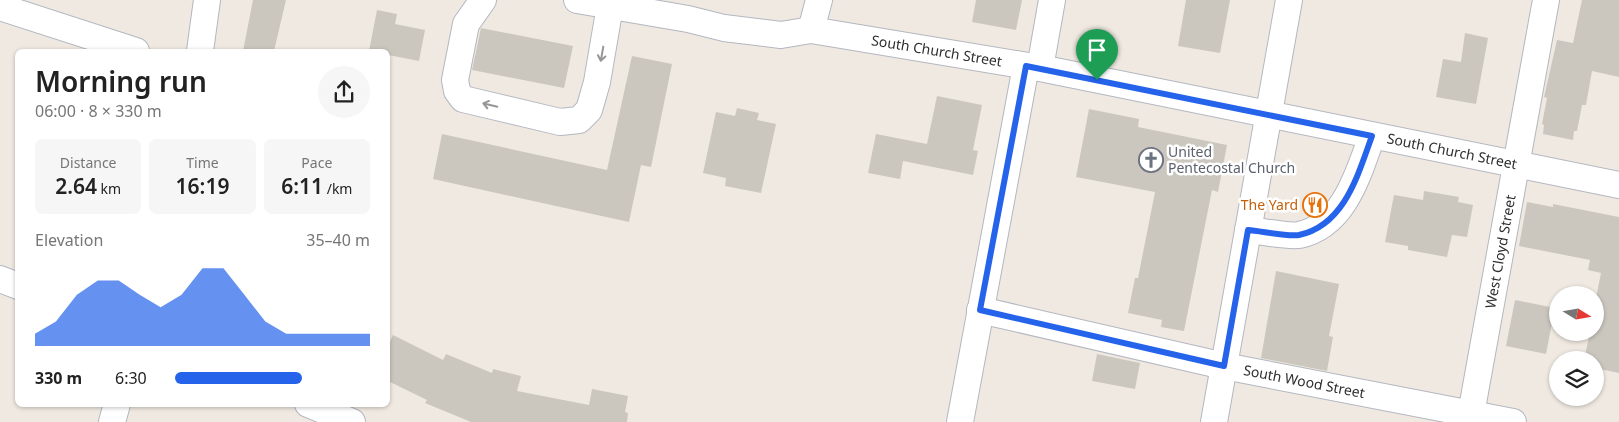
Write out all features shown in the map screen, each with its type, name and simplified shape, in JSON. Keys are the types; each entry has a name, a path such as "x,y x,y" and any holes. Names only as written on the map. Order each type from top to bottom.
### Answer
{"street":[{"path":"200,49 207,0"},
{"path":"482,0 466,24 455,80 457,91 463,99 560,122 578,120 589,110 597,82 610,6"},
{"name":"South Church Street","path":"576,0 688,19 724,28 781,35 811,30 1033,67 1516,166 1619,185"},
{"path":"811,30 819,0"},
{"path":"960,422 1011,143 1052,0"},
{"path":"1214,422 1289,0"},
{"name":"West Cloyd Street","path":"1471,414 1546,0"},
{"path":"0,7 130,49"},
{"path":"1248,230 1298,235 1318,227 1337,213 1356,182 1372,136"},
{"path":"0,279 15,285"},
{"name":"South Wood Street","path":"980,310 1224,366 1513,422"},
{"path":"112,422 116,407"},
{"path":"315,407 352,422"}],"building":[{"path":"253,0 286,0 274,49 243,49"},
{"path":"976,0 1022,0 1016,30 972,22"},
{"path":"1186,0 1230,0 1220,53 1178,46"},
{"path":"1582,0 1619,0 1619,77 1592,71 1586,105 1582,105 1577,131 1574,131 1573,140 1543,134 1544,125 1542,124 1547,98 1544,97 1557,40 1573,43"},
{"path":"377,10 397,14 395,24 425,30 419,61 390,55 390,49 369,49"},
{"path":"481,28 573,46 564,88 472,70"},
{"path":"1465,33 1488,38 1476,104 1436,97 1443,59 1461,62"},
{"path":"632,56 672,64 651,167 641,165 629,222 433,179 442,134 607,170"},
{"path":"937,96 982,105 973,150 978,151 973,175 903,161 900,179 868,173 876,134 927,144"},
{"path":"737,108 759,113 757,120 776,124 761,193 725,186 726,178 703,173 716,112 735,116"},
{"path":"1089,109 1139,119 1138,127 1227,145 1218,192 1212,190 1184,331 1161,327 1162,320 1128,313 1135,278 1138,278 1155,192 1076,177"},
{"path":"1424,191 1459,197 1458,202 1473,205 1467,237 1452,235 1447,257 1408,250 1408,246 1385,242 1394,195 1423,200"},
{"path":"1527,202 1553,207 1553,204 1619,217 1619,373 1604,370 1604,351 1586,351 1588,341 1604,341 1604,286 1598,286 1601,273 1588,270 1590,260 1519,246"},
{"path":"1276,271 1339,284 1329,336 1333,337 1327,371 1261,358"},
{"path":"1515,300 1549,307 1549,339 1546,354 1506,346"},
{"path":"393,335 443,360 446,354 492,373 493,369 521,376 517,391 589,405 592,389 628,396 625,412 628,413 627,422 471,422 425,403 427,400 390,382 390,342"},
{"path":"1097,354 1140,363 1135,389 1092,381"}],"place":[{"name":"United Pentecostal Church","path":"1151,160"},
{"name":"The Yard","path":"1315,205"}],"route":[{"path":"1026,66 1097,80 1372,136 1356,182 1337,213 1318,227 1298,235 1248,230 1224,366 980,310 1026,66"}]}
